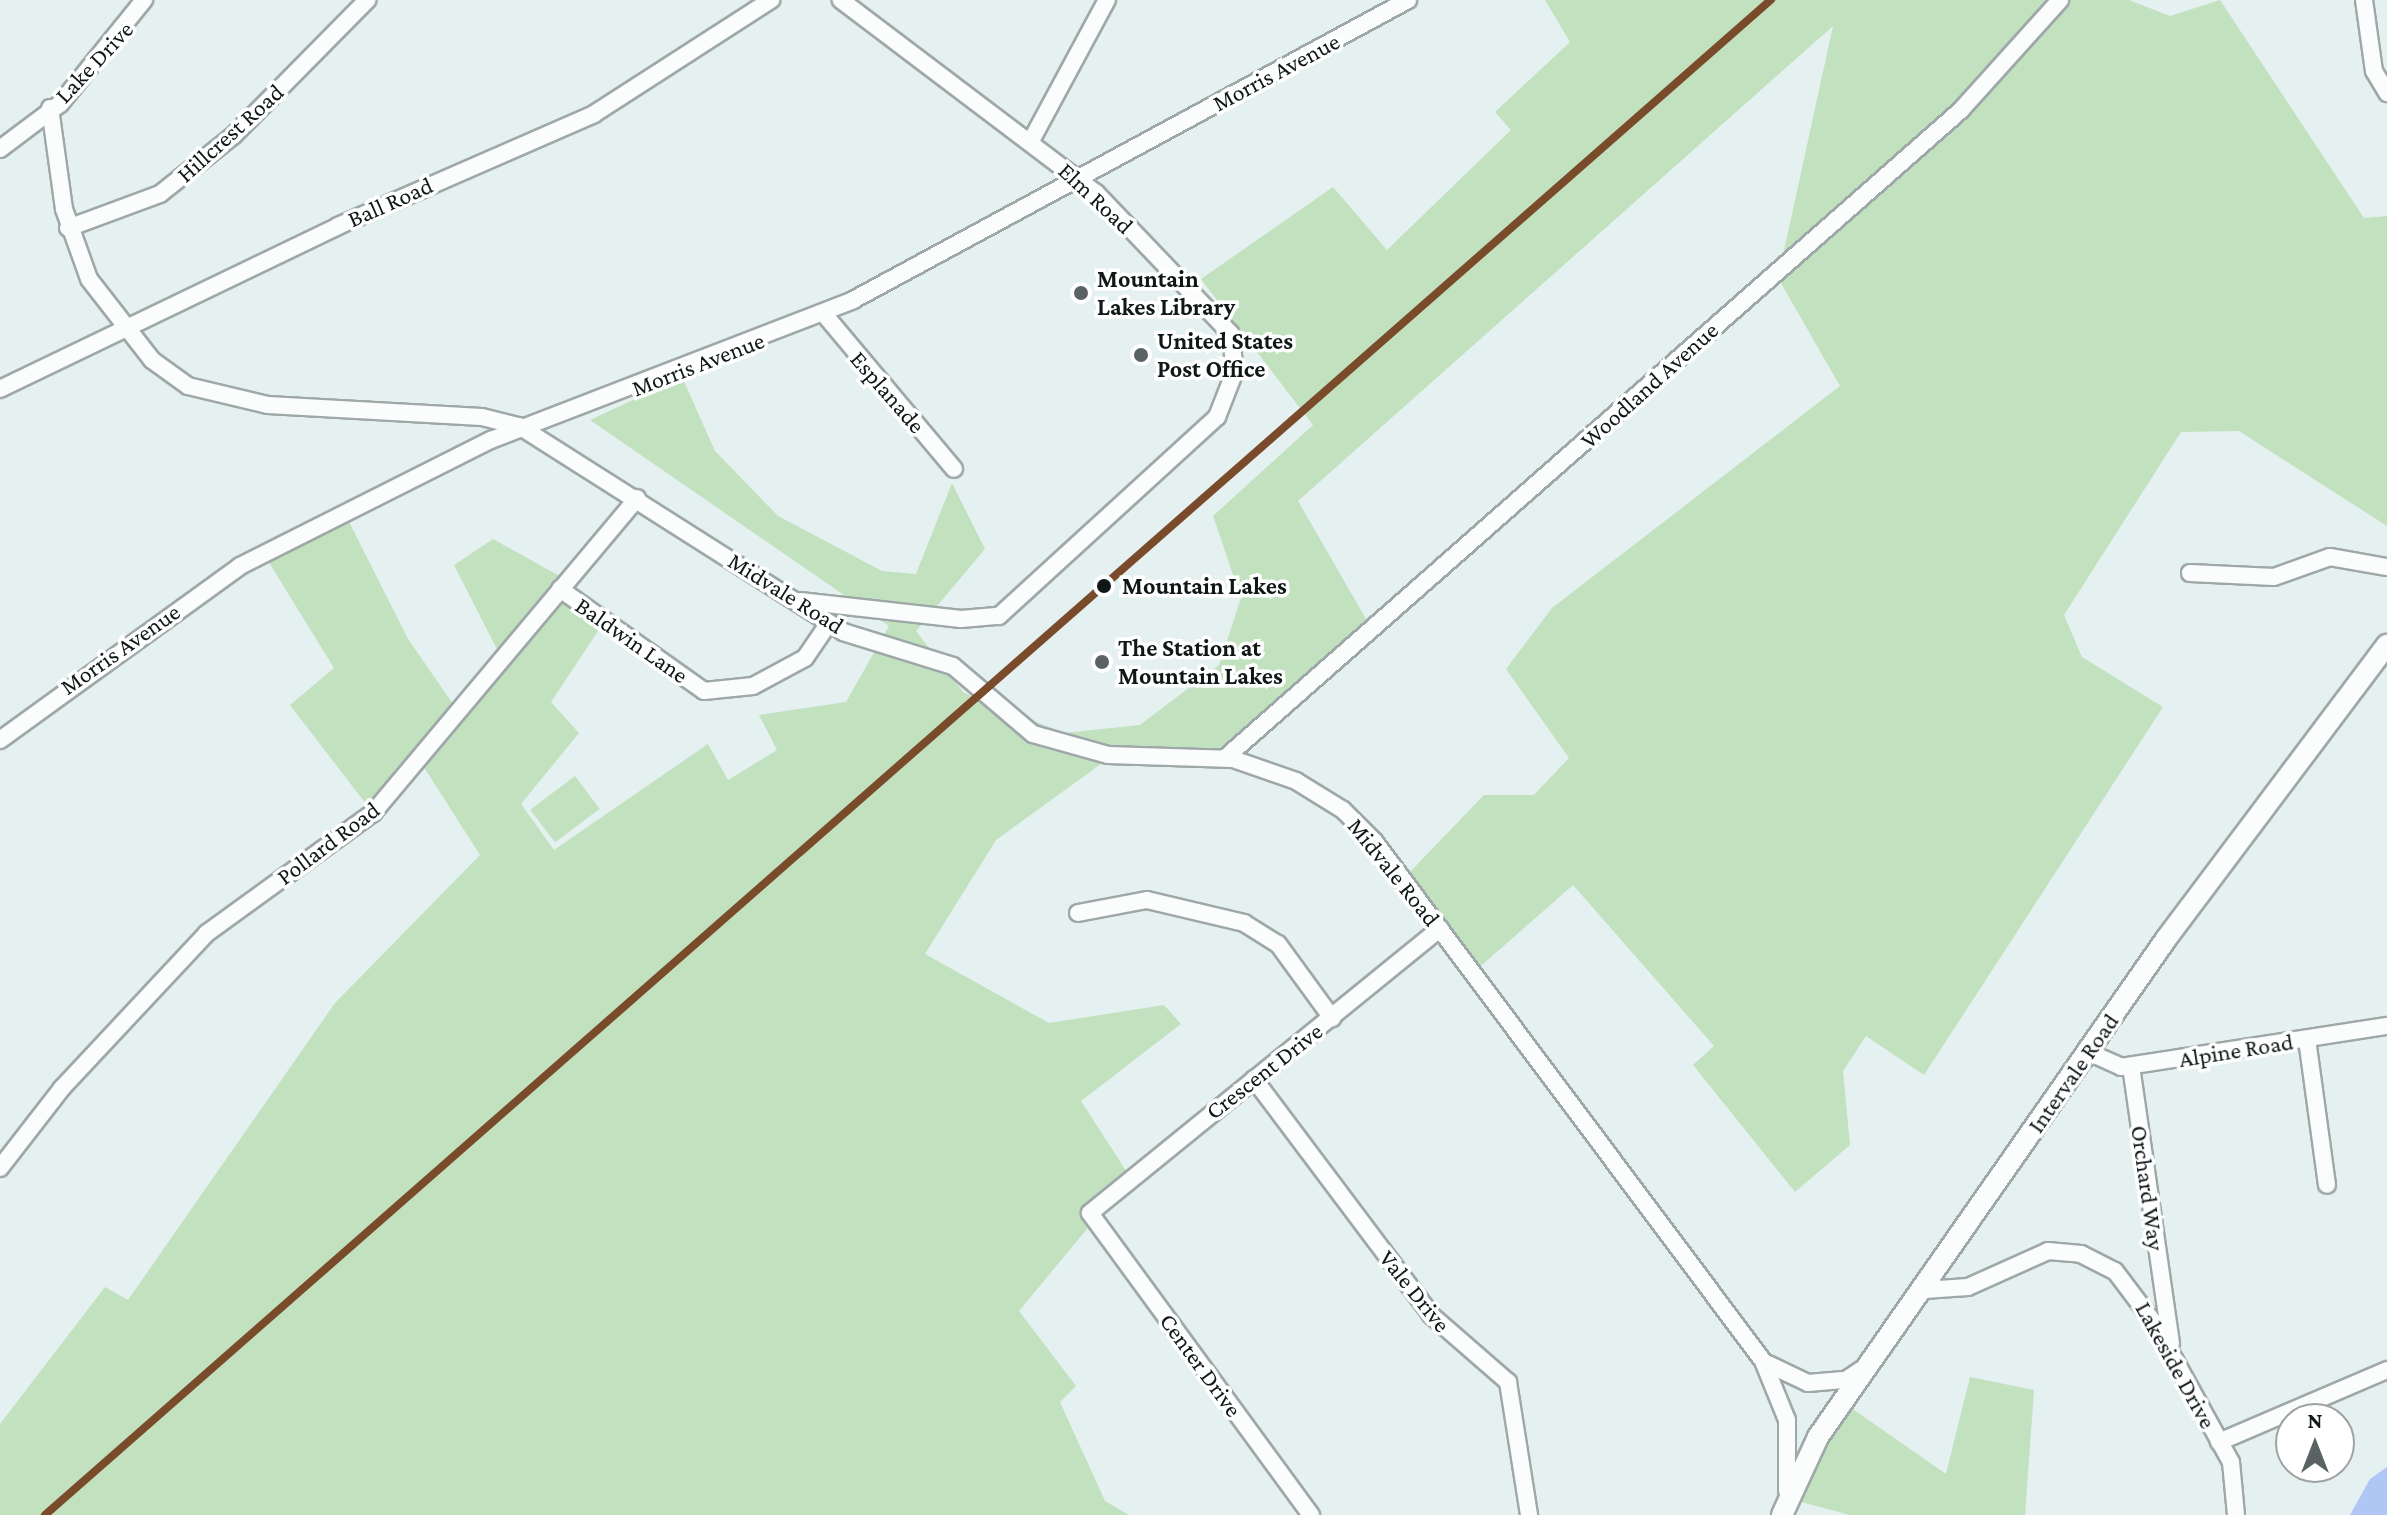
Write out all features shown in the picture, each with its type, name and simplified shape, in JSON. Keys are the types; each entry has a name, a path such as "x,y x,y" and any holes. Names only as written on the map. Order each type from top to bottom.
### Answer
{"street":[{"name":"Lake Drive","path":"0,149 50,108 107,54 144,0"},
{"name":"Hillcrest Road","path":"68,228 160,194 234,135 367,0"},
{"name":"Ball Road","path":"0,389 631,95 771,0"},
{"name":"Elm Road","path":"798,601 961,619 989,619 1016,604 1217,417 1231,391 1236,358 1230,333 1077,178 1032,139 841,0"},
{"path":"1032,139 1107,0"},
{"name":"Morris Avenue","path":"0,740 240,566 522,428 824,314 1408,0"},
{"name":"Woodland Avenue","path":"1225,758 1961,110 2060,0"},
{"path":"2364,0 2374,71 2387,93"},
{"name":"Midvale Road","path":"50,108 68,228 89,279 125,329 188,386 268,405 482,417 522,428 637,498 829,623 953,666 1014,723 1055,743 1108,755 1225,758 1296,781 1343,810 1440,929 1763,1361 1790,1442 1783,1512"},
{"name":"Esplanade","path":"824,314 954,469"},
{"name":"Pollard Road","path":"0,1168 62,1088 207,933 373,813 637,498"},
{"path":"2190,573 2274,577 2330,557 2387,567"},
{"name":"Baldwin Lane","path":"560,589 704,691 753,686 805,658 829,623"},
{"name":"Intervale Road","path":"1783,1512 1818,1437 2088,1052 2387,645"},
{"path":"1078,913 1147,900 1244,923 1286,952 1332,1018"},
{"name":"Crescent Drive","path":"1090,1214 1440,929"},
{"name":"Alpine Road","path":"2088,1052 2131,1066 2387,1026"},
{"path":"2307,1039 2327,1185"},
{"name":"Orchard Way","path":"2131,1066 2173,1357"},
{"name":"Vale Drive","path":"1254,1079 1431,1315 1508,1382 1529,1515"},
{"name":"Center Drive","path":"1090,1214 1311,1515"},
{"name":"Lakeside Drive","path":"1924,1290 1968,1287 2027,1256 2081,1254 2127,1282 2173,1357 2219,1442 2387,1370"},
{"name":"Midvale Road","path":"1763,1361 1808,1383 1846,1380 1872,1364"},
{"path":"2219,1442 2231,1462 2236,1515"}],"green space":[{"path":"1545,0 2129,0 2170,16 2220,0 2364,218 2387,216 2387,526 2239,431 2181,432 2064,615 2082,657 2163,707 1924,1075 1866,1036 1843,1071 1850,1145 1795,1192 1693,1065 1714,1046 1573,885 1474,972 1406,876 1484,795 1534,795 1569,758 1506,669 1552,608 1840,386 1778,278 1833,26 1298,501 1373,631 1233,757 1109,758 996,840 925,954 1049,1023 1164,1005 1181,1024 1081,1101 1130,1177 1019,1311 1076,1386 1060,1402 1105,1501 1129,1515 0,1515 0,1424 105,1287 128,1300 335,1003 480,855 420,761 373,813 290,705 334,668 265,556 344,512 408,639 460,714 503,661 454,565 493,539 572,583 559,597 600,628 551,702 579,733 521,804 554,850 708,744 728,780 777,750 759,715 846,702 889,626 590,420 682,377 715,451 778,516 882,571 916,574 952,483 985,549 916,631 964,693 1064,733 1140,725 1219,665 1241,598 1213,516 1313,425 1201,279 1333,187 1387,250 1511,130 1495,112 1570,42"},
{"path":"575,776 600,809 555,842 530,810"},
{"path":"1970,1377 2034,1390 2025,1515 1850,1515 1794,1500 1844,1403 1946,1474"}],"water":[{"path":"2387,1467 2387,1515 2350,1515 2370,1479"}],"transit line":[{"path":"45,1515 1771,0"}],"place":[{"name":"Mountain Lakes Library","path":"1081,293"},
{"name":"United States Post Office","path":"1141,355"},
{"name":"Mountain Lakes","path":"1104,586"},
{"name":"The Station at Mountain Lakes","path":"1102,662"}]}
